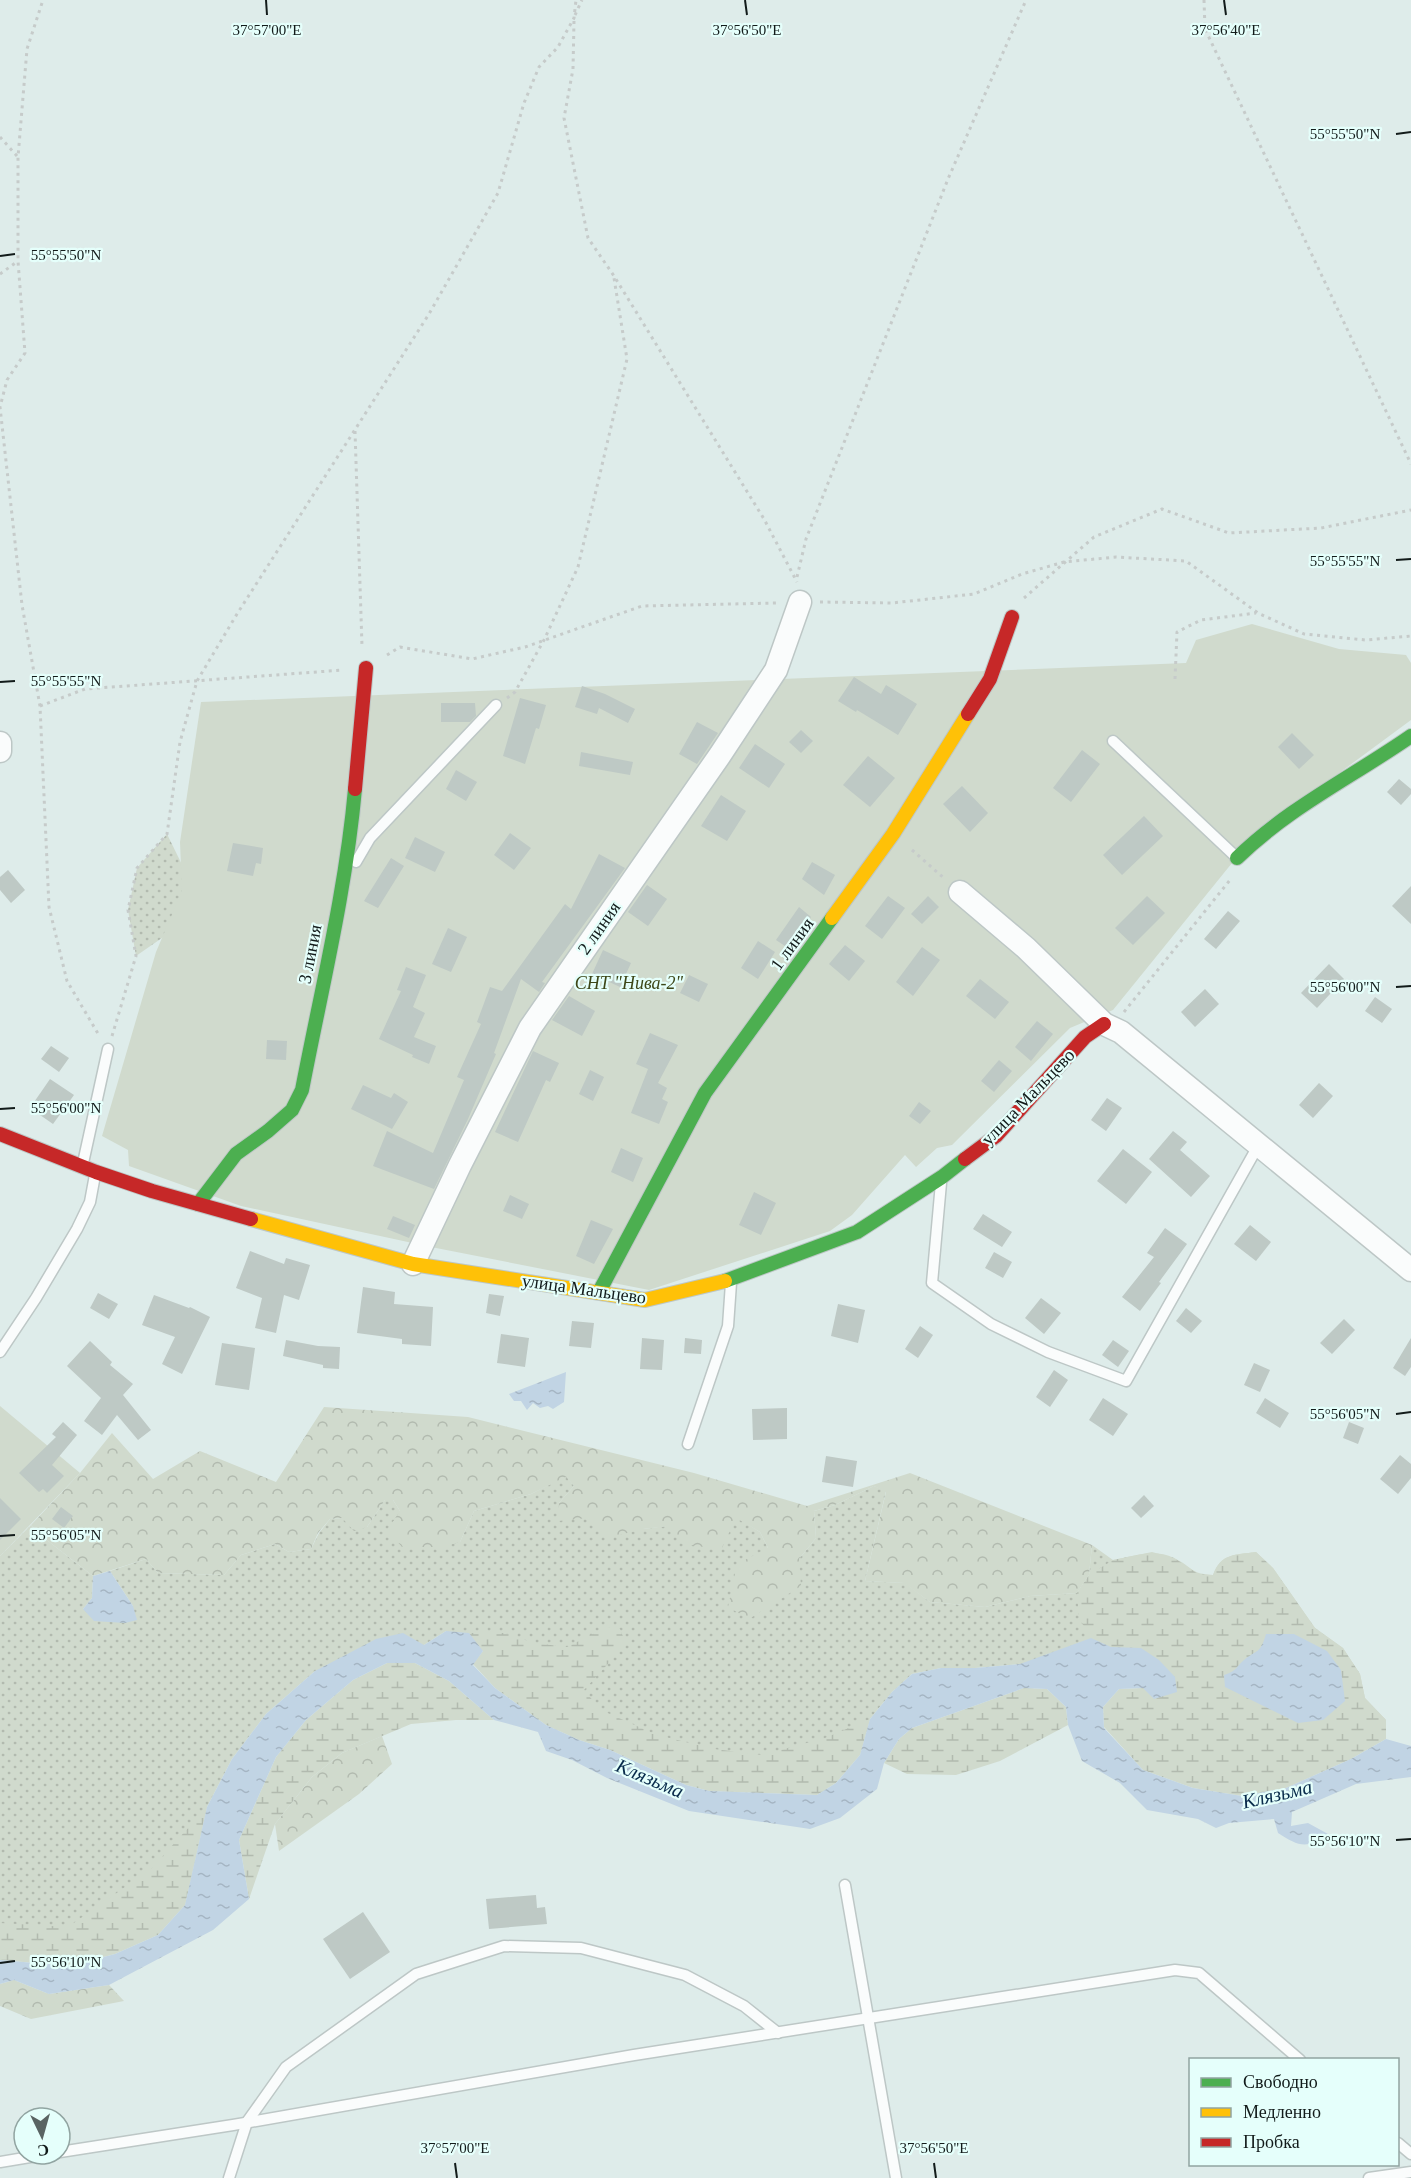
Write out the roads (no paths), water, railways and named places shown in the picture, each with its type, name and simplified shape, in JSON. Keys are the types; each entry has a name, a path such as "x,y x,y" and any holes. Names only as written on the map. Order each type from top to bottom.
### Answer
{"street":[{"name":"2 линия","path":"413,1264 460,1165 530,1028 720,755 776,670 800,602"},
{"name":"1 линия","path":"598,1292 632,1234 705,1093 893,834 990,679 1012,617"},
{"name":"3 линия","path":"198,1204 236,1154 292,1110 302,1090 352,820 366,668"},
{"path":"1237,858 1247,847 1299,806 1411,736"},
{"path":"0,743 0,751"},
{"path":"960,892 1026,948 1104,1024 1121,1032 1411,1270"},
{"name":"улица Мальцево","path":"0,1134 96,1172 198,1204 413,1264 645,1300 731,1280 857,1232 942,1177 996,1136 1084,1037 1104,1024"}],"lane":[{"path":"340,891 370,838 496,705"},
{"path":"1113,741 1237,858"},
{"path":"82,1166 108,1049"},
{"path":"942,1177 932,1283 992,1324 1048,1352 1126,1381 1258,1146"},
{"path":"0,1352 36,1298 76,1229 90,1202 96,1172"},
{"path":"688,1444 728,1326 731,1280"},
{"path":"845,1885 896,2178"},
{"path":"229,2178 247,2122 286,2067 416,1974 504,1946 581,1948 685,1974 744,2006 778,2033"},
{"path":"72,2150 634,2055 1175,1970 1199,1974 1298,2058"},
{"path":"1399,2144 1411,2154"},
{"path":"1369,2178 1411,2172"}],"water":[{"path":"566,1372 564,1402 553,1409 548,1406 540,1408 533,1403 527,1410 521,1401 514,1401 509,1394"},
{"path":"110,1571 133,1606 137,1620 125,1623 94,1621 83,1609 92,1598 93,1576"},
{"name":"Клязьма","path":"446,1631 469,1633 483,1651 473,1665 495,1688 546,1725 579,1740 610,1750 686,1785 709,1791 817,1795 836,1783 860,1755 870,1719 892,1692 912,1674 941,1668 1020,1664 1091,1638 1111,1647 1141,1648 1159,1660 1175,1677 1177,1692 1154,1699 1143,1688 1119,1689 1103,1707 1104,1728 1143,1770 1193,1788 1242,1796 1286,1788 1351,1759 1386,1739 1411,1746 1411,1777 1356,1784 1292,1812 1291,1826 1308,1823 1328,1834 1308,1844 1291,1841 1278,1833 1274,1819 1229,1823 1216,1828 1198,1819 1147,1810 1120,1783 1082,1761 1068,1725 1066,1707 1047,1689 1024,1688 912,1728 899,1739 884,1763 877,1789 840,1818 810,1829 689,1811 546,1751 538,1732 494,1720 449,1681 415,1663 387,1663 353,1680 306,1720 276,1757 239,1840 249,1899 213,1930 109,1985 49,1994 14,1980 0,1984 0,1960 69,1966 115,1954 158,1935 185,1905 207,1807 232,1759 266,1714 315,1671 376,1639 403,1633 424,1645"},
{"path":"1266,1634 1294,1634 1327,1651 1341,1670 1345,1701 1323,1720 1298,1723 1225,1687 1224,1675 1234,1671 1258,1650"}],"park label":[{"name":"СНТ \"Нива-2\"","path":"629,983"}]}
